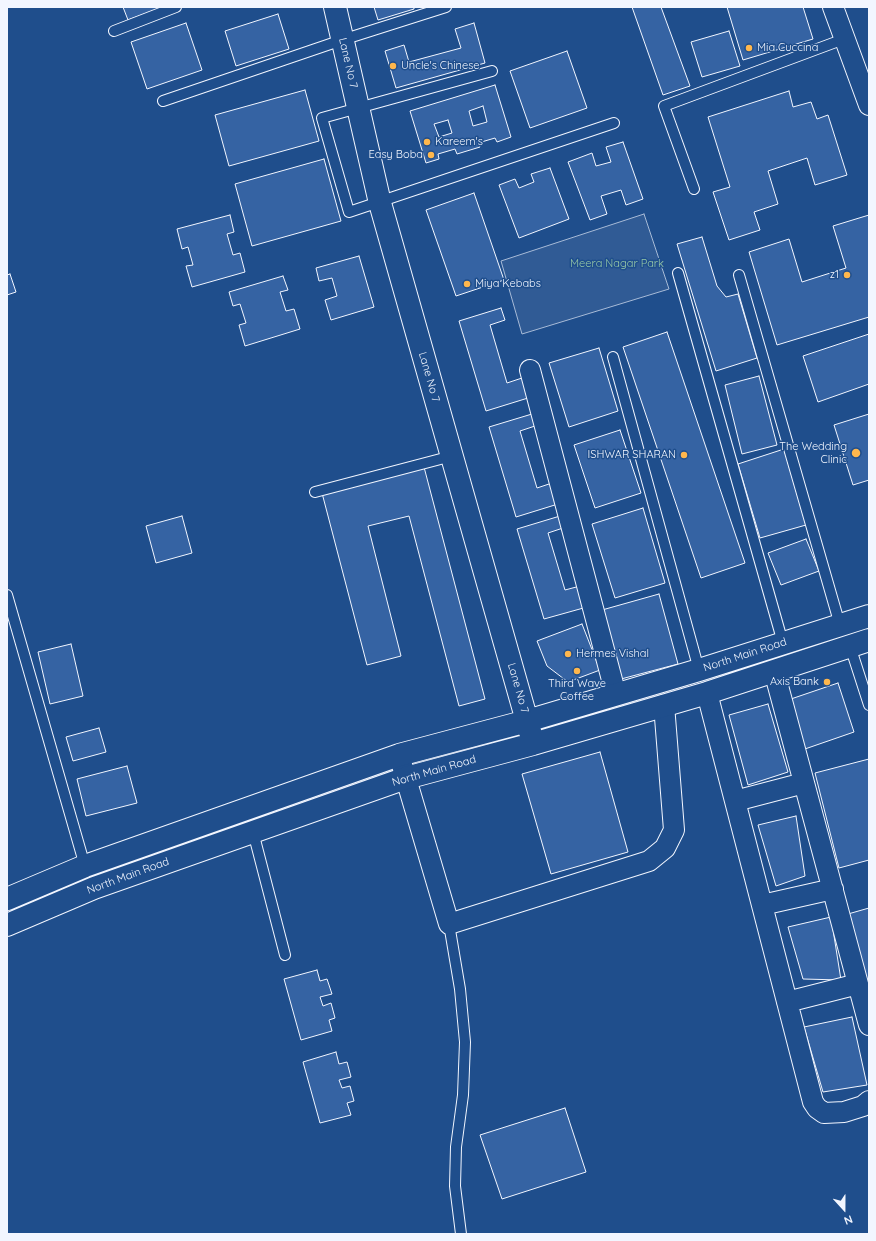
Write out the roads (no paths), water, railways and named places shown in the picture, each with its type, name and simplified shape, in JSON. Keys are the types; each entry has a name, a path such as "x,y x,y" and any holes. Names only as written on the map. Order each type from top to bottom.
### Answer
{"main road":[{"name":"Lane No 7","path":"335,7 380,203 534,744"},
{"name":"North Main Road","path":"7,899 85,866 399,756 616,695 869,616"},
{"name":"North Main Road","path":"7,925 94,888 406,778 534,744 707,693 860,643"}],"street":[{"path":"833,7 869,105"},
{"path":"530,370 616,695"},
{"path":"774,671 869,1024"},
{"path":"707,693 813,1102 817,1108 824,1113 844,1112 863,1106 869,1101"},
{"path":"399,756 449,924 649,861 665,848 674,830 664,705"},
{"path":"735,801 804,784"},
{"path":"762,904 833,889"},
{"path":"787,1002 858,984"}],"lane":[{"path":"114,31 176,7"},
{"path":"163,101 342,40 446,7"},
{"path":"694,189 664,106 844,39"},
{"path":"492,71 322,118 349,212 380,203 614,123"},
{"path":"678,273 784,643"},
{"path":"739,275 840,625"},
{"path":"613,357 699,670"},
{"path":"315,492 452,456"},
{"path":"7,595 85,866"},
{"path":"860,643 869,705"},
{"path":"253,832 285,955"},
{"path":"449,924 460,989 464,1042 463,1095 456,1147 455,1186 461,1234"}],"place":[{"name":"Mia Cuccina","path":"749,48"},
{"name":"Uncle's Chinese","path":"393,66"},
{"name":"Kareem's","path":"427,142"},
{"name":"Easy Boba","path":"431,155"},
{"name":"z1","path":"847,275"},
{"name":"Miya Kebabs","path":"467,284"},
{"name":"The Wedding Clinic","path":"856,453"},
{"name":"ISHWAR SHARAN","path":"684,455"},
{"name":"Hermes Vishal","path":"568,654"},
{"name":"Third Wave Coffee","path":"577,671"},
{"name":"Axis Bank","path":"827,682"}],"park label":[{"name":"Meera Nagar Park","path":"617,264"}]}
